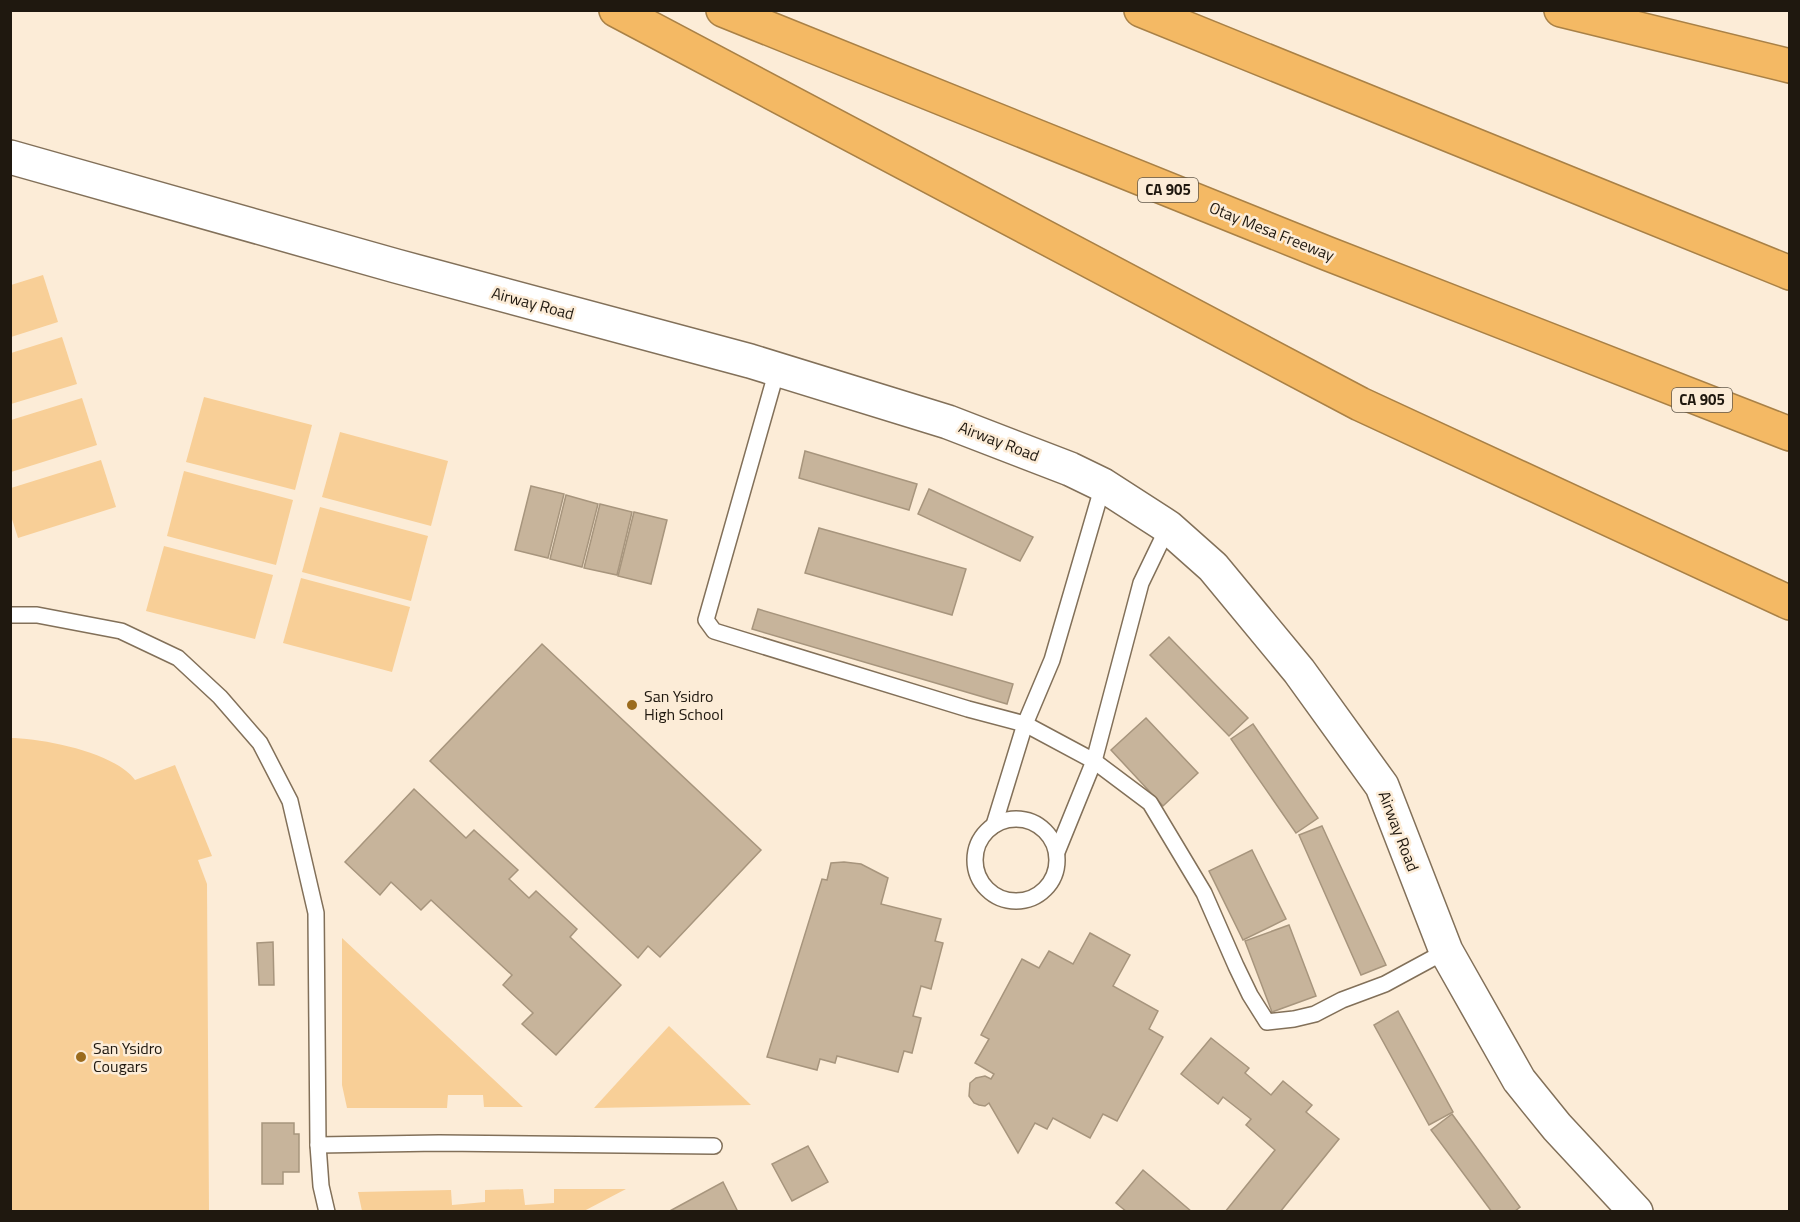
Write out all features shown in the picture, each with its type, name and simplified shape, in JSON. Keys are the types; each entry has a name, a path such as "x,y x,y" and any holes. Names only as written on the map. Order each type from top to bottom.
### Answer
{"highway":[{"path":"616,10 1360,404 1790,603"},
{"name":"Otay Mesa Freeway","path":"723,10 1326,254 1790,434"},
{"path":"1141,10 1790,273"},
{"path":"1561,10 1790,66"}],"main road":[{"name":"Airway Road","path":"10,157 384,263 777,370 948,422 1070,469 1102,485 1168,527 1214,567 1299,671 1382,786 1446,951 1519,1080 1557,1127 1636,1212"}],"lane":[{"path":"777,370 706,620 714,631 968,709 1025,724 1094,761 1150,803 1204,893 1250,995 1267,1022 1315,1014 1342,1000 1385,984 1446,951"},
{"path":"994,825 1025,724 1052,660 1102,485"},
{"path":"1057,852 1094,761 1141,583 1168,527"},
{"path":"10,615 37,615 121,631 178,658 220,697 260,743 290,801 316,913 318,1145 321,1186 327,1212"},
{"path":"1019,819 1032,822 1052,839 1057,852 1057,866 1053,879 1045,890 1020,902 994,895 983,886 977,874 975,860 977,847 983,834 994,825 1006,820 1019,819"},
{"path":"318,1145 439,1143 714,1146"}],"shaded area":[{"path":"43,275 58,322 11,337 11,285"},
{"path":"62,337 77,384 11,404 11,353"},
{"path":"204,397 312,425 295,490 186,462"},
{"path":"82,398 97,445 11,472 11,420"},
{"path":"340,432 448,461 431,526 322,497"},
{"path":"101,460 116,507 18,538 11,516 11,488"},
{"path":"184,471 293,500 276,565 167,536"},
{"path":"320,507 428,536 411,601 302,572"},
{"path":"164,546 273,575 255,639 146,611"},
{"path":"301,578 410,607 392,672 283,643"},
{"path":"10,738 59,744 96,755 126,770 135,780 175,765 212,856 198,860 207,884 209,1211 11,1211"},
{"path":"342,938 523,1107 484,1107 483,1095 448,1095 447,1108 347,1108 342,1085"},
{"path":"669,1026 751,1105 594,1108"},
{"path":"523,1189 525,1205 554,1203 554,1189 626,1189 584,1211 362,1211 358,1192 451,1190 452,1205 485,1202 485,1190"}],"building":[{"path":"805,451 917,484 909,510 799,478"},
{"path":"531,486 564,494 548,558 515,550"},
{"path":"929,489 1033,537 1020,561 918,514"},
{"path":"566,495 598,504 582,567 550,559"},
{"path":"600,504 632,512 617,575 584,568"},
{"path":"634,512 667,520 651,584 618,576"},
{"path":"819,528 966,569 952,615 805,573"},
{"path":"758,609 1013,684 1007,704 752,629"},
{"path":"1169,637 1248,718 1229,736 1150,655"},
{"path":"542,644 761,850 660,957 648,946 638,958 430,761"},
{"path":"1146,718 1198,773 1163,806 1111,750"},
{"path":"1253,724 1318,818 1296,833 1231,739"},
{"path":"414,789 466,838 474,830 518,870 509,879 529,898 536,891 577,929 570,937 621,985 556,1055 522,1024 533,1013 503,985 512,975 431,900 421,910 391,882 380,895 345,862"},
{"path":"1322,826 1386,965 1361,975 1299,835"},
{"path":"1252,850 1286,919 1243,940 1209,871"},
{"path":"831,863 861,864 888,878 881,904 941,919 935,941 943,943 931,989 921,986 913,1016 921,1018 912,1053 904,1051 898,1072 837,1056 835,1063 820,1059 817,1070 767,1057 822,879 827,880"},
{"path":"1289,925 1316,996 1272,1012 1245,941"},
{"path":"1090,933 1130,955 1113,986 1158,1011 1149,1029 1163,1037 1117,1121 1103,1114 1090,1138 1053,1118 1047,1129 1035,1123 1018,1153 989,1103 985,1106 979,1105 974,1103 969,1096 970,1083 976,1078 985,1076 991,1079 994,1074 975,1063 989,1039 981,1035 1022,959 1039,968 1049,951 1073,964"},
{"path":"273,942 274,985 259,985 257,943"},
{"path":"1398,1011 1453,1112 1429,1125 1374,1025"},
{"path":"1211,1038 1249,1068 1245,1073 1271,1095 1283,1081 1312,1105 1306,1112 1339,1139 1280,1212 1225,1212 1275,1150 1246,1125 1251,1119 1223,1097 1218,1104 1181,1074"},
{"path":"1452,1114 1520,1207 1514,1212 1492,1212 1431,1130"},
{"path":"262,1123 294,1123 294,1134 299,1134 299,1172 283,1172 283,1184 262,1184"},
{"path":"808,1146 828,1182 792,1201 772,1164"},
{"path":"1143,1170 1192,1212 1127,1212 1116,1203"},
{"path":"723,1182 738,1212 668,1212"}],"place":[{"name":"San Ysidro High School","path":"632,705"},
{"name":"San Ysidro Cougars","path":"81,1057"}]}
